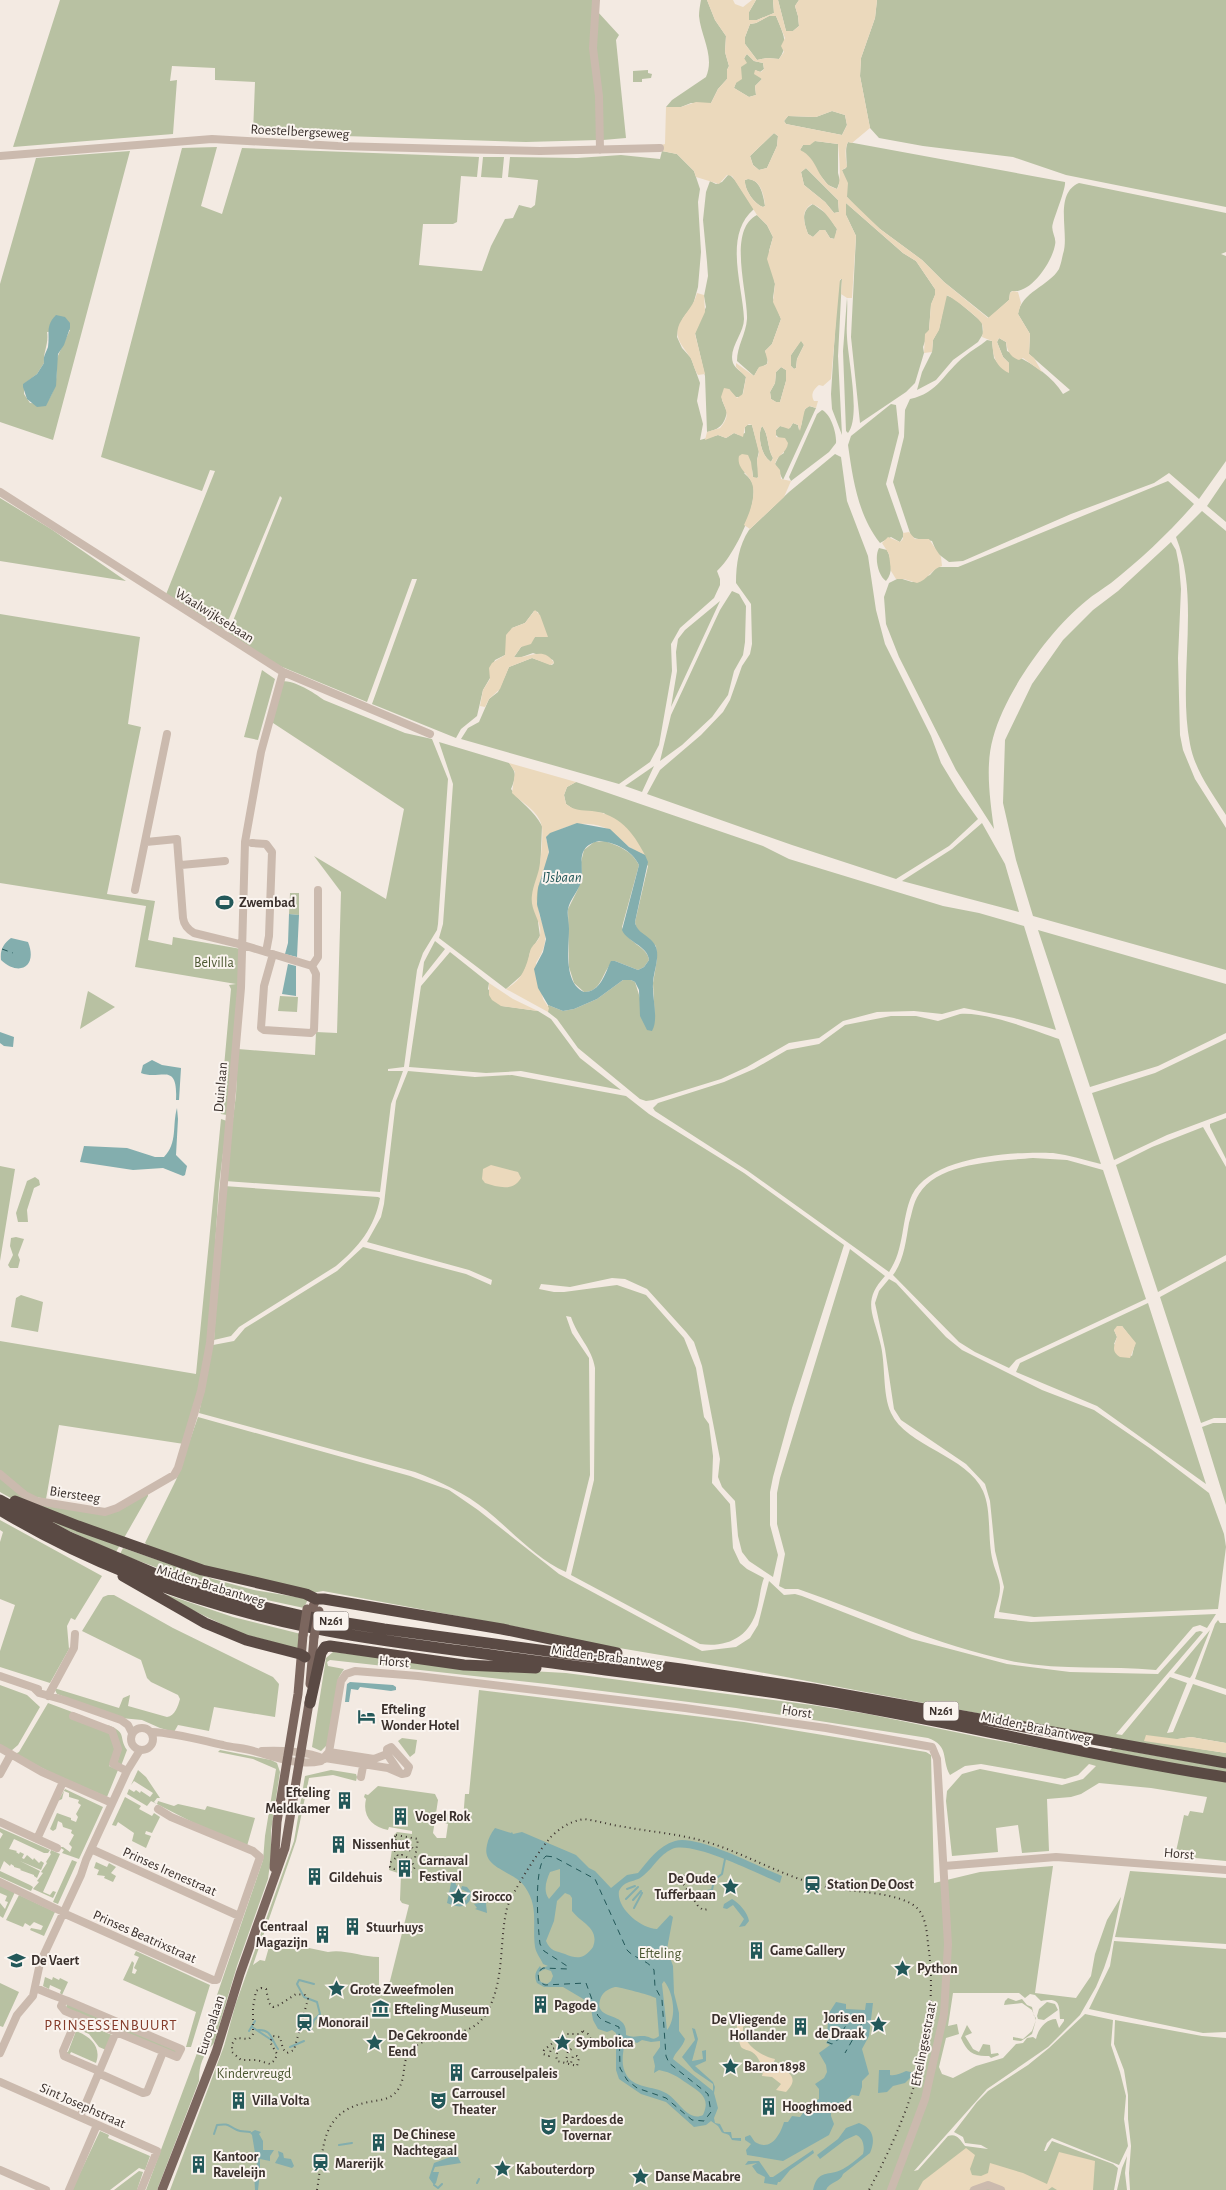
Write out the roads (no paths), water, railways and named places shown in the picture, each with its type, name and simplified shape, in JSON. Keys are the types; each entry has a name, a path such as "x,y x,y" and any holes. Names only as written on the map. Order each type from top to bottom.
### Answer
{"highway":[{"name":"N261","path":"0,1493 24,1506 202,1570 306,1594 314,1607 324,1598 502,1629 667,1663 681,1669"},
{"name":"Midden-Brabantweg","path":"0,1500 54,1530 117,1559 192,1587 248,1604 303,1616 384,1630 681,1669 907,1705 1226,1763"},
{"name":"Midden-Brabantweg","path":"0,1510 112,1567 154,1584 212,1603 304,1626 375,1639 811,1698 1097,1755 1226,1777"},
{"name":"N261","path":"112,1567 129,1581 205,1623 246,1640 302,1656"},
{"name":"N261","path":"310,1703 321,1653 326,1647 330,1646 464,1665 630,1675"}],"main road":[{"name":"Europalaan","path":"274,1876 277,1822 298,1694 302,1656 309,1636 314,1607"},
{"name":"Europalaan","path":"162,2190 216,2052 240,1974 285,1848 310,1703 309,1636"},
{"name":"Europalaan","path":"166,2190 167,2179"}],"street":[{"path":"596,0 592,48 599,96 600,150"},
{"name":"Roestelbergseweg","path":"0,156 212,139 338,146 540,151 660,148"},
{"name":"Waalwijksebaan","path":"0,492 283,672 430,734"},
{"name":"Duinlaan","path":"150,1489 174,1475 178,1468 195,1414 207,1363 233,1081 243,945 244,858 248,817 261,752 283,672"},
{"path":"135,890 167,734"},
{"path":"146,842 177,839 184,924 194,933 243,945 269,953 312,966 316,974 313,1032 264,1030 261,1027 269,953 272,852 266,844 252,843"},
{"path":"180,865 225,861"},
{"path":"312,966 318,957 318,890"},
{"name":"Biersteeg","path":"0,1474 31,1499 105,1512 117,1508 150,1489"},
{"path":"49,1694 74,1648 75,1634"},
{"name":"Horst","path":"326,1756 341,1682 346,1674 355,1671 418,1676 685,1708 926,1745 935,1752 944,1866 1056,1857 1226,1870"},
{"path":"0,1676 121,1720 134,1731"},
{"path":"73,1716 112,1731 118,1749 113,1764 126,1771"},
{"path":"134,1731 146,1728 152,1736 150,1746 137,1748"},
{"path":"134,1731 130,1740 137,1748"},
{"path":"152,1736 164,1733 257,1752 300,1758 326,1756 364,1762 404,1774 408,1770 406,1762 393,1747 388,1748 387,1754 364,1762"},
{"path":"0,1748 35,1769 112,1803"},
{"path":"0,2052 17,2015 33,1996 39,1966 75,1886 77,1873 86,1860 137,1748"},
{"path":"0,1774 11,1754"},
{"path":"361,1777 364,1762"},
{"path":"37,1839 63,1782"},
{"path":"158,1809 171,1817 259,1854 260,1860 239,1916"},
{"path":"0,1822 57,1848"},
{"name":"Prinses Irenestraat","path":"91,1849 239,1916"},
{"name":"Eftelingsestraat","path":"891,2190 925,2099 943,2023 948,1944 944,1866"},
{"name":"Prinses Beatrixstraat","path":"0,1882 213,1980 217,1980 239,1916"},
{"path":"36,1988 181,2049 177,2058"},
{"path":"64,2000 62,2008 186,2061"},
{"path":"78,2016 63,2051 64,2056 143,2093 146,2092 163,2052"},
{"path":"80,2117 116,2032"},
{"name":"Sint Josephstraat","path":"0,2082 156,2151 141,2190"},
{"path":"69,2190 97,2125"},
{"path":"0,2170 46,2190"},
{"path":"974,2190 988,2185 1001,2190"}],"water":[{"path":"56,315 65,317 70,323 70,328 64,345 58,354 56,386 46,406 37,407 27,399 23,384 37,374 44,363 44,356 48,347 49,326"},
{"name":"IJsbaan","path":"577,823 610,829 629,847 645,855 648,862 635,922 638,929 653,942 657,949 653,979 655,1021 652,1031 647,1030 640,1016 639,990 635,982 631,980 623,980 597,999 574,1009 563,1011 548,1005 538,988 534,969 543,952 546,939 537,904 538,888 549,852 546,837 550,833","holes":["599,841 627,851 639,865 622,930 628,938 645,951 649,960 644,967 638,970 611,961 595,989 584,992 577,987 570,973 568,909 581,882 583,853 591,844"]},
{"path":"289,914 299,915 297,957 285,954 288,943"},
{"path":"11,938 28,942 31,958 25,967 14,968 1,960 3,948"},
{"path":"288,964 296,966 296,996 282,994"},
{"path":"0,1032 14,1037 13,1047 4,1046 0,1043"},
{"path":"152,1060 162,1065 181,1068 179,1100 176,1100 176,1088 171,1076 141,1073 143,1065"},
{"path":"177,1108 176,1155 187,1166 185,1175 183,1176 163,1168 133,1170 80,1162 84,1146 127,1148 155,1157 164,1157 173,1140"},
{"path":"350,1682 393,1685 396,1687 396,1690 360,1687 358,1690 351,1689 349,1702 345,1702 347,1684"},
{"path":"495,1828 512,1832 513,1834 522,1832 576,1855 611,1888 627,1875 638,1873 663,1846 675,1841 685,1840 713,1847 782,1876 780,1883 709,1853 681,1848 672,1849 667,1852 644,1875 627,1883 619,1891 619,1898 625,1910 644,1925 657,1929 670,1915 673,1917 667,1949 673,1966 674,1993 679,2013 679,2031 685,2039 673,2059 713,2091 713,2084 694,2071 682,2057 695,2040 692,2028 695,2029 698,2039 692,2061 703,2059 702,2051 706,2050 706,2061 695,2066 713,2082 715,2087 714,2093 718,2108 714,2118 715,2123 720,2124 724,2132 731,2132 732,2138 741,2138 741,2141 732,2140 729,2135 722,2132 711,2121 706,2125 694,2127 666,2102 641,2094 619,2079 616,2070 616,2033 612,2030 607,2032 598,2029 593,2020 590,2003 563,1987 544,1987 537,1983 535,1976 538,1968 540,1966 541,1968 548,1966 543,1964 536,1949 534,1909 529,1894 520,1881 499,1869 493,1864 486,1853 489,1838","holes":["560,1869 560,1886 549,1899 546,1893 546,1886 550,1872","565,1893 570,1895 572,1898 572,1911 592,1930 594,1935 593,1947 587,1954 581,1957 570,1956 551,1949 546,1941 554,1921 557,1901","545,1969 551,1971 553,1976 547,1984 541,1982 538,1977 539,1972","664,1981 670,1992 673,2006 672,2019 667,2030 662,1984","615,1987 623,1988 656,1998 659,2036 653,2039 646,2036 633,2037 626,2035 625,2028 620,2020 600,2010 601,1997","629,2040 637,2043 642,2040 660,2041 660,2047 653,2057 654,2073 659,2070 671,2074 697,2090 703,2096 706,2104 703,2115 693,2116 664,2092 641,2086 631,2080 623,2068 625,2041"]},
{"path":"455,1881 459,1887 451,1894 452,1901 461,1904 467,1899 467,1892 461,1889 462,1886 467,1887 471,1892 470,1900 465,1905 456,1906 447,1903 451,1883"},
{"path":"481,1893 488,1896 486,1904 487,1913 475,1909 477,1908 474,1904 479,1903 483,1898"},
{"path":"732,1899 747,1915 749,1921 745,1926 739,1927 744,1919 733,1905 727,1909 723,1908 724,1904"},
{"path":"836,2002 846,2004 846,2009 865,2010 866,2003 873,2003 869,2036 862,2049 869,2074 862,2081 859,2096 852,2095 831,2112 834,2124 829,2135 783,2161 747,2155 746,2150 751,2144 745,2140 745,2137 750,2135 755,2142 761,2145 774,2141 784,2122 788,2122 792,2116 800,2117 810,2104 819,2099 819,2089 815,2084 824,2078 827,2072 826,2065 819,2053 830,2045 826,2043 831,2036 827,2033 830,2020 827,2016"},
{"path":"879,2070 890,2070 890,2075 906,2071 915,2073 905,2083 893,2086 887,2092 878,2093"},
{"path":"859,2123 864,2125 872,2135 873,2143 870,2153 826,2190 813,2190 815,2183 821,2176 843,2169 863,2154 863,2143 856,2135 845,2140 820,2159 817,2155 838,2139 846,2128"},
{"path":"255,2130 261,2132 259,2134 263,2141 263,2150 274,2150 270,2156 270,2161 260,2159 258,2190 255,2190 254,2172 257,2165 252,2135 250,2133"},
{"path":"813,2150 814,2153 790,2170 777,2185 764,2183 765,2177 757,2173 752,2166 757,2163 745,2165 748,2161 759,2161 770,2177 773,2177"},
{"path":"278,2151 283,2153 284,2158 291,2159 294,2166 292,2168 275,2163 279,2156"},
{"path":"453,2156 458,2157 461,2163 435,2167 433,2172 439,2172 434,2185 429,2178 434,2163"}],"waterway":[{"path":"707,1891 712,1890 714,1880 722,1874 725,1859"},
{"path":"627,1889 635,1886"},
{"path":"626,1899 638,1887"},
{"path":"633,1900 641,1891"},
{"path":"634,1908 642,1893"},
{"path":"311,2030 314,2020 320,2014 317,2002 304,1997 297,1984 299,1980 314,1984"},
{"path":"249,2031 255,2021"},
{"path":"252,2027 273,2041"},
{"path":"258,2030 269,2033 278,2049"},
{"path":"290,2047 304,2041"},
{"path":"214,2134 217,2125 221,2124 228,2125 239,2131 250,2132"},
{"path":"339,2145 352,2143"},
{"path":"477,2183 479,2179"},
{"path":"434,2185 438,2188 442,2184"}],"railway":[{"path":"317,2190 323,2147 332,2123 341,2114 353,2107 384,2099 394,2094 401,2085 406,2059 413,2048 421,2043 467,2030 475,2026 487,2012 497,1987 507,1908 514,1892 549,1839 564,1826 584,1819 697,1839 723,1847 799,1879 831,1888 901,1899 911,1903 918,1909 926,1926 931,1976 930,2009 926,2040 909,2102 884,2161 869,2190"},
{"path":"396,1835 418,1839 415,1858 411,1859 402,1855 400,1859 402,1863 413,1864 415,1867 412,1872 408,1872 401,1866 394,1869 390,1867 391,1862 398,1856 393,1848 394,1844 408,1851 413,1849 409,1842 395,1840 396,1835"},
{"path":"684,1875 682,1882 698,1906 703,1910 709,1909"},
{"path":"261,1988 266,1989 269,2003 273,2007 296,1994 305,1995 308,1999 294,2050 287,2053 283,2049 280,2037 273,2036 270,2042 277,2054 275,2060 270,2064 257,2060 241,2060 232,2052 232,2044 236,2038 249,2039 253,2034 253,2007 256,1991 261,1988"},
{"path":"583,2031 588,2034 593,2043 583,2050 580,2044 568,2051 566,2061 571,2063 573,2056 577,2056 579,2058 577,2066 557,2061 556,2055 561,2047 551,2049 549,2056 543,2054 544,2050 564,2034 580,2034 583,2031"}],"place":[{"name":"Zwembad","path":"225,902"},
{"name":"Efteling Wonder Hotel","path":"367,1717"},
{"name":"Efteling Meldkamer","path":"344,1800"},
{"name":"Vogel Rok","path":"401,1816"},
{"name":"Nissenhut","path":"338,1844"},
{"name":"Carnaval Festival","path":"405,1868"},
{"name":"Gildehuis","path":"315,1877"},
{"name":"Station De Oost","path":"813,1884"},
{"name":"De Oude Tufferbaan","path":"730,1886"},
{"name":"Sirocco","path":"458,1896"},
{"name":"Stuurhuys","path":"352,1927"},
{"name":"Centraal Magazijn","path":"322,1934"},
{"name":"Game Gallery","path":"756,1950"},
{"name":"De Vaert","path":"17,1960"},
{"name":"Python","path":"903,1968"},
{"name":"Grote Zweefmolen","path":"336,1989"},
{"name":"Pagode","path":"540,2005"},
{"name":"Efteling Museum","path":"380,2009"},
{"name":"Monorail","path":"304,2022"},
{"name":"Joris en de Draak","path":"879,2025"},
{"name":"De Vliegende Hollander","path":"800,2027"},
{"name":"Symbolica","path":"562,2042"},
{"name":"De Gekroonde Eend","path":"374,2043"},
{"name":"Baron 1898","path":"730,2066"},
{"name":"Carrouselpaleis","path":"457,2073"},
{"name":"Villa Volta","path":"238,2100"},
{"name":"Carrousel Theater","path":"438,2101"},
{"name":"Hooghmoed","path":"768,2106"},
{"name":"Pardoes de Tovernar","path":"548,2127"},
{"name":"De Chinese Nachtegaal","path":"379,2142"},
{"name":"Marerijk","path":"321,2163"},
{"name":"Kantoor Raveleijn","path":"199,2164"},
{"name":"Kabouterdorp","path":"502,2169"},
{"name":"Danse Macabre","path":"641,2176"}],"district":[{"name":"PRINSESSENBUURT","path":"111,2025"}],"park label":[{"name":"Belvilla","path":"214,962"},
{"name":"Efteling","path":"660,1953"},
{"name":"Kindervreugd","path":"254,2073"}]}
